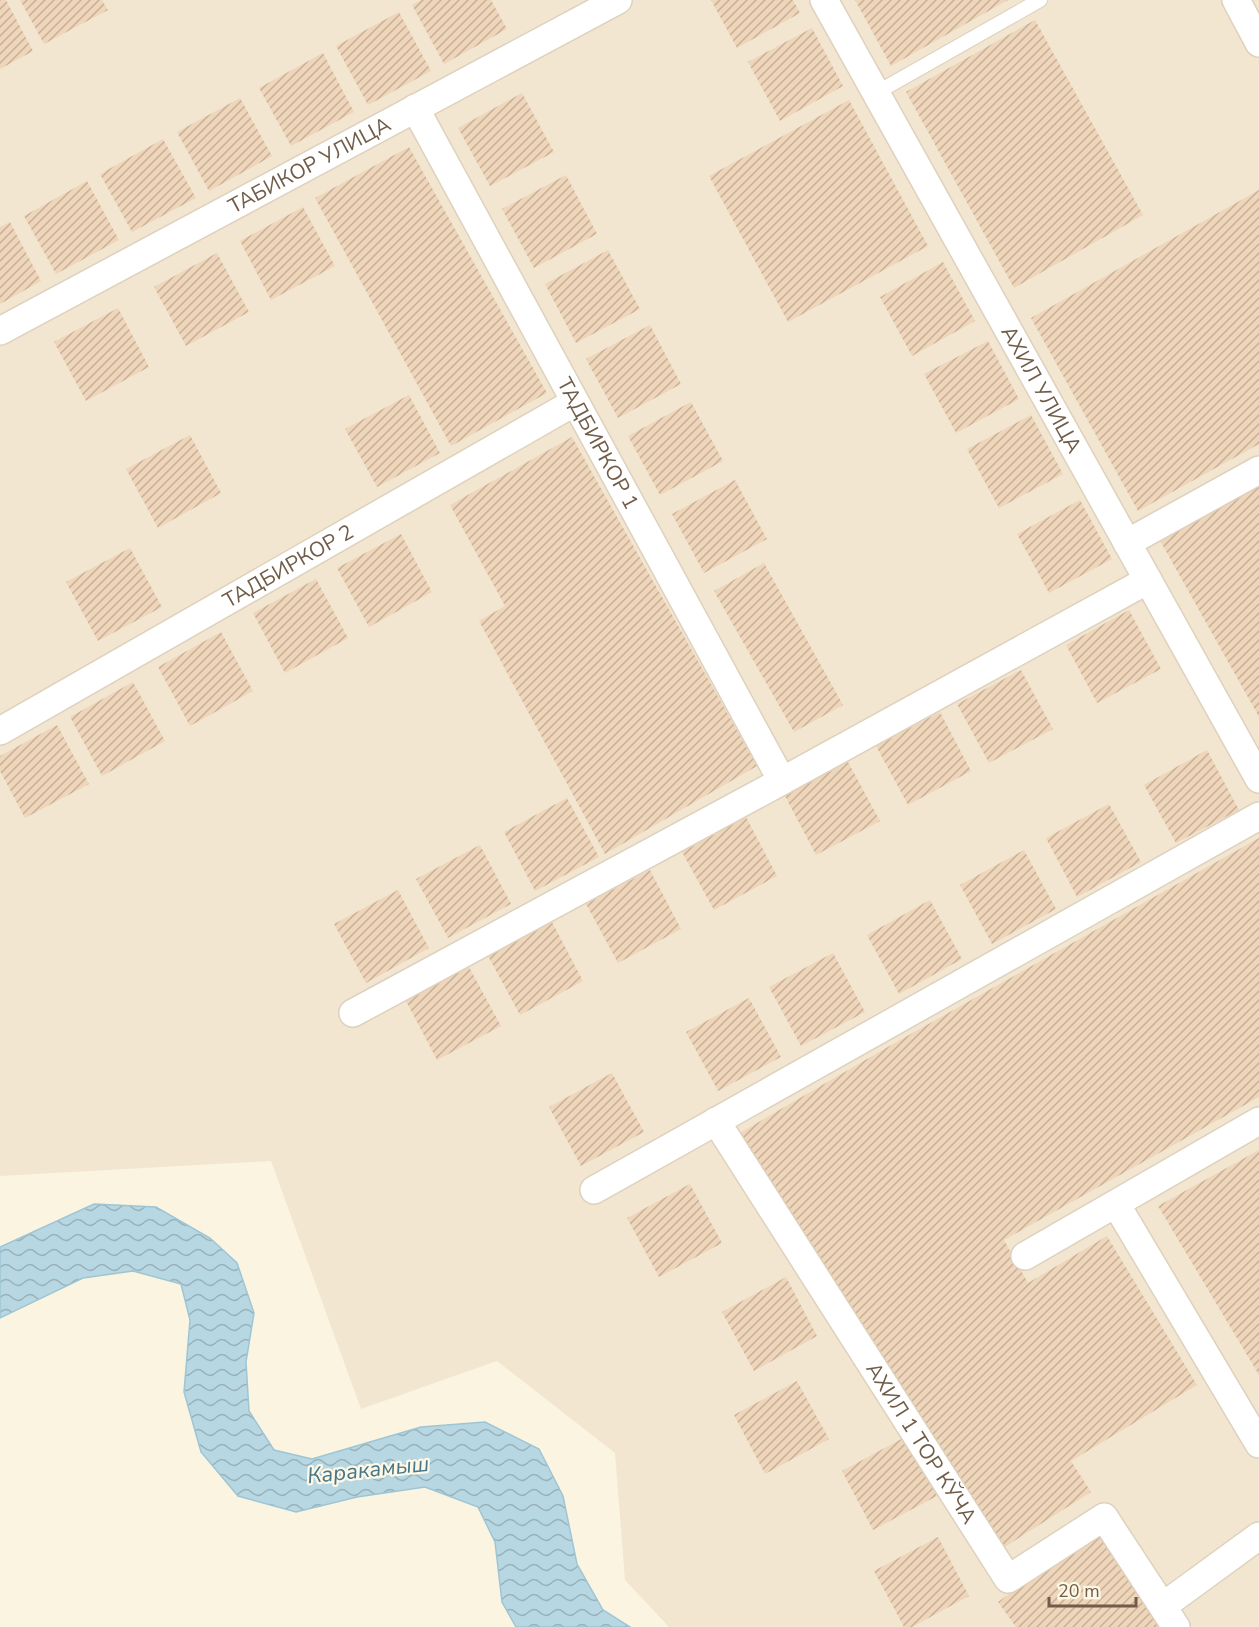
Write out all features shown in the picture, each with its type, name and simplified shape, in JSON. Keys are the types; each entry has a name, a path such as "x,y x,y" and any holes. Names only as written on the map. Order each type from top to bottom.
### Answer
{"street":[{"name":"ТАБИКОР УЛИЦА","path":"0,331 618,0"},
{"name":"АХИЛ УЛИЦА","path":"824,0 1148,580 1251,748 1259,779"},
{"path":"1236,0 1259,43"},
{"name":"ТАДБИРКОР 1","path":"415,108 782,781"},
{"name":"ТАДБИРКОР 2","path":"0,731 575,402"},
{"path":"1127,543 1259,470"},
{"path":"353,1013 1148,580"},
{"path":"594,1190 1259,816"},
{"name":"АХИЛ 1 ТОР КЎЧА","path":"716,1121 1008,1579 1104,1517 1170,1617 1259,1536"},
{"path":"1025,1256 1259,1121"},
{"path":"1116,1204 1259,1444"}],"lane":[{"path":"876,93 1040,0"}],"shaded area":[{"path":"0,0 1259,0 1259,1627 669,1627 625,1580 615,1453 497,1361 361,1409 271,1161 0,1176"}],"water":[{"name":"Каракамыш","path":"94,1204 156,1207 210,1238 237,1263 254,1313 246,1362 249,1411 274,1450 312,1459 421,1427 485,1422 539,1449 563,1496 577,1564 603,1610 630,1627 516,1627 502,1602 495,1542 478,1507 425,1487 357,1497 296,1512 238,1496 201,1452 184,1392 190,1320 181,1284 133,1271 83,1278 0,1318 0,1247"}],"building":[{"path":"0,0 6,0 33,51 0,69"},
{"path":"20,0 102,0 108,10 44,44"},
{"path":"421,0 491,0 507,29 444,64 412,5"},
{"path":"711,0 793,0 800,13 737,48"},
{"path":"855,0 1008,0 891,66"},
{"path":"399,12 431,71 368,105 336,46"},
{"path":"1035,20 1143,215 1014,288 906,92"},
{"path":"812,28 843,86 780,121 748,62"},
{"path":"323,53 354,112 291,146 259,88"},
{"path":"522,93 554,152 490,186 458,128"},
{"path":"240,98 272,156 209,191 177,132"},
{"path":"849,100 928,246 788,322 709,176"},
{"path":"163,139 196,198 132,232 100,174"},
{"path":"409,147 547,393 451,446 315,198"},
{"path":"566,175 597,234 534,268 502,209"},
{"path":"87,181 119,240 56,274 24,216"},
{"path":"1259,190 1259,444 1138,511 1031,318"},
{"path":"303,207 335,266 271,300 240,241"},
{"path":"10,222 41,281 0,304 0,227"},
{"path":"608,250 640,309 576,343 545,284"},
{"path":"217,253 249,312 186,346 154,287"},
{"path":"943,262 975,321 912,356 880,297"},
{"path":"118,308 149,367 86,401 54,342"},
{"path":"650,325 681,384 618,418 586,359"},
{"path":"988,341 1019,399 956,433 924,374"},
{"path":"409,395 440,453 377,487 345,429"},
{"path":"691,402 723,461 660,495 628,436"},
{"path":"1031,415 1063,474 999,508 967,449"},
{"path":"190,435 221,493 158,528 126,469"},
{"path":"572,437 757,766 605,854 479,621 505,606 450,505"},
{"path":"735,480 767,539 704,573 672,514"},
{"path":"1259,480 1259,717 1158,537"},
{"path":"1080,500 1112,559 1049,593 1017,534"},
{"path":"401,534 432,592 369,627 337,568"},
{"path":"130,548 162,607 98,641 66,582"},
{"path":"764,563 843,705 794,732 714,591"},
{"path":"316,579 348,638 285,673 253,613"},
{"path":"1129,610 1161,669 1097,703 1066,645"},
{"path":"221,632 253,691 190,726 158,667"},
{"path":"1021,670 1053,729 989,763 957,704"},
{"path":"133,682 165,741 102,776 70,717"},
{"path":"940,712 971,771 908,805 876,746"},
{"path":"57,725 89,784 25,818 0,771 0,756"},
{"path":"1207,750 1239,810 1176,843 1144,785"},
{"path":"848,762 880,821 816,855 785,796"},
{"path":"567,798 599,857 535,891 504,832"},
{"path":"1109,804 1141,862 1077,897 1046,838"},
{"path":"746,817 777,876 714,910 682,852"},
{"path":"1259,838 1259,1097 1004,1240 1028,1283 1107,1236 1197,1385 1071,1461 1091,1492 1003,1548 738,1134"},
{"path":"480,845 511,904 448,938 416,879"},
{"path":"1024,850 1056,909 992,944 960,885"},
{"path":"650,870 681,929 618,963 586,904"},
{"path":"398,890 429,948 366,983 334,924"},
{"path":"930,900 962,959 899,994 867,935"},
{"path":"552,922 583,981 520,1015 488,956"},
{"path":"833,953 865,1012 801,1046 769,987"},
{"path":"469,967 501,1026 437,1060 406,1001"},
{"path":"749,998 781,1057 718,1091 686,1032"},
{"path":"612,1073 644,1132 581,1166 549,1107"},
{"path":"1259,1150 1259,1375 1158,1206"},
{"path":"690,1184 722,1243 659,1277 627,1218"},
{"path":"786,1277 817,1336 754,1371 722,1312"},
{"path":"797,1381 829,1439 765,1474 734,1415"},
{"path":"905,1437 937,1496 873,1530 842,1471"},
{"path":"1097,1530 1168,1627 1016,1627 998,1602"},
{"path":"938,1537 969,1596 912,1627 904,1627 874,1571"}]}
